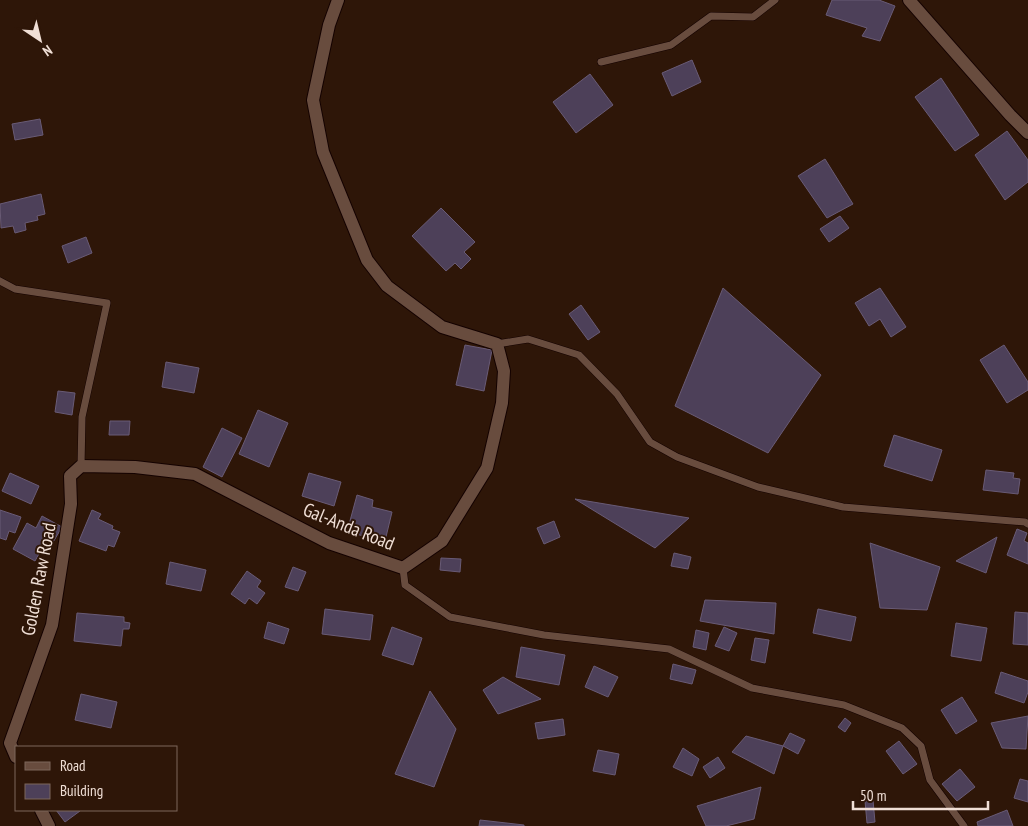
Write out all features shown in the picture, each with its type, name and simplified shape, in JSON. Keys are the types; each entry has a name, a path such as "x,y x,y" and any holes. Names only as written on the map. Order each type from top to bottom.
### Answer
{"street":[{"path":"338,0 328,25 313,100 323,152 367,260 387,286 442,327 497,344"},
{"path":"909,0 1028,133"},
{"name":"Gal-Anda Road","path":"81,466 135,466 195,474 329,543 403,568 442,541 487,468 502,403 504,371 497,344"},
{"name":"Golden Raw Road","path":"15,756 5,743 52,625 71,504 70,476 81,466"},
{"path":"42,811 49,826"}],"lane":[{"path":"601,62 671,45 711,16 753,17 775,0"},
{"path":"0,281 15,289 107,303 82,417 81,466"},
{"path":"497,344 528,339 579,355 617,394 650,442 677,457 758,487 843,508 1025,522 1028,524"},
{"path":"403,568 405,584 450,617 544,635 669,649 752,688 844,704 902,728 921,746 930,780 964,826"}],"building":[{"path":"832,0 879,0 895,6 880,41 862,36 867,28 826,15"},
{"path":"692,60 701,82 672,96 662,73"},
{"path":"590,74 613,105 576,133 553,102"},
{"path":"941,78 979,135 955,151 915,97"},
{"path":"40,119 43,135 15,140 12,124"},
{"path":"1007,131 1028,160 1028,182 1005,200 975,155"},
{"path":"825,159 853,204 827,218 798,176"},
{"path":"41,194 45,214 37,216 38,220 25,223 26,230 15,233 13,226 1,228 0,204"},
{"path":"441,208 475,242 464,252 471,259 461,269 455,263 446,271 412,236"},
{"path":"840,216 849,228 829,242 820,229"},
{"path":"86,237 92,253 68,263 62,246"},
{"path":"723,288 821,375 768,453 675,406"},
{"path":"880,288 906,327 891,337 880,319 869,326 855,303"},
{"path":"581,305 600,332 588,340 569,314"},
{"path":"465,345 492,350 484,391 456,385"},
{"path":"1004,345 1028,382 1028,390 1007,403 980,360"},
{"path":"166,362 199,368 194,393 162,387"},
{"path":"58,391 75,393 72,415 55,412"},
{"path":"258,410 288,423 269,467 239,454"},
{"path":"110,421 130,421 129,435 109,435"},
{"path":"222,428 242,438 222,477 203,467"},
{"path":"894,435 942,450 932,481 884,466"},
{"path":"986,470 1014,473 1013,478 1020,479 1018,494 983,490"},
{"path":"10,473 39,486 31,504 2,491"},
{"path":"309,473 341,482 334,506 302,496"},
{"path":"357,495 373,500 372,507 392,512 385,541 347,532"},
{"path":"575,499 689,518 655,548"},
{"path":"0,510 21,517 15,533 9,531 6,540 0,538"},
{"path":"92,510 101,514 98,519 113,526 112,529 120,532 114,547 108,545 106,551 79,541"},
{"path":"42,516 62,527 52,544 46,541 35,561 13,549 27,523 36,528"},
{"path":"554,521 560,537 544,544 537,528"},
{"path":"1017,529 1027,533 1024,541 1028,543 1028,564 1007,555"},
{"path":"997,537 986,573 956,561"},
{"path":"870,543 940,567 927,610 880,608"},
{"path":"674,553 691,557 688,569 671,566"},
{"path":"441,558 461,559 460,572 440,570"},
{"path":"170,562 206,570 201,591 166,584"},
{"path":"293,567 306,572 298,591 285,587"},
{"path":"247,571 261,581 257,587 265,593 257,604 249,598 245,604 231,594"},
{"path":"705,600 776,603 774,634 700,621"},
{"path":"325,609 373,615 370,640 322,634"},
{"path":"818,609 856,617 851,641 813,633"},
{"path":"1015,612 1028,613 1028,645 1013,644"},
{"path":"77,613 124,617 124,622 130,623 129,629 123,629 121,646 74,641"},
{"path":"268,622 289,629 284,644 264,638"},
{"path":"956,623 987,628 981,661 951,656"},
{"path":"392,627 422,638 413,665 382,655"},
{"path":"724,627 737,633 729,651 715,646"},
{"path":"696,630 709,633 706,650 693,647"},
{"path":"755,638 769,640 765,663 751,660"},
{"path":"521,647 565,655 559,685 516,677"},
{"path":"673,664 696,670 692,684 670,679"},
{"path":"594,666 618,677 608,697 585,687"},
{"path":"1001,672 1028,681 1028,692 1024,703 995,693"},
{"path":"503,677 541,699 498,714 483,690"},
{"path":"430,691 456,729 434,787 395,774"},
{"path":"81,694 117,702 111,728 75,720"},
{"path":"962,697 977,721 956,734 941,710"},
{"path":"1028,716 1026,749 1002,748 991,723"},
{"path":"845,718 851,723 845,732 838,727"},
{"path":"563,719 565,735 538,739 535,723"},
{"path":"790,733 805,740 798,754 783,746"},
{"path":"746,736 783,746 774,774 732,752"},
{"path":"899,741 917,764 903,774 886,751"},
{"path":"683,748 699,759 692,776 673,767"},
{"path":"598,750 619,754 615,775 593,771"},
{"path":"718,757 725,768 710,778 703,767"},
{"path":"960,769 975,787 957,801 942,784"},
{"path":"1020,779 1028,781 1028,802 1014,798"},
{"path":"761,787 754,819 726,826 706,826 697,806"},
{"path":"873,800 875,822 867,823 865,801"},
{"path":"1007,810 1013,826 978,826 977,822"},
{"path":"57,811 80,811 65,822"},
{"path":"480,820 524,825 524,826 479,826"}]}
